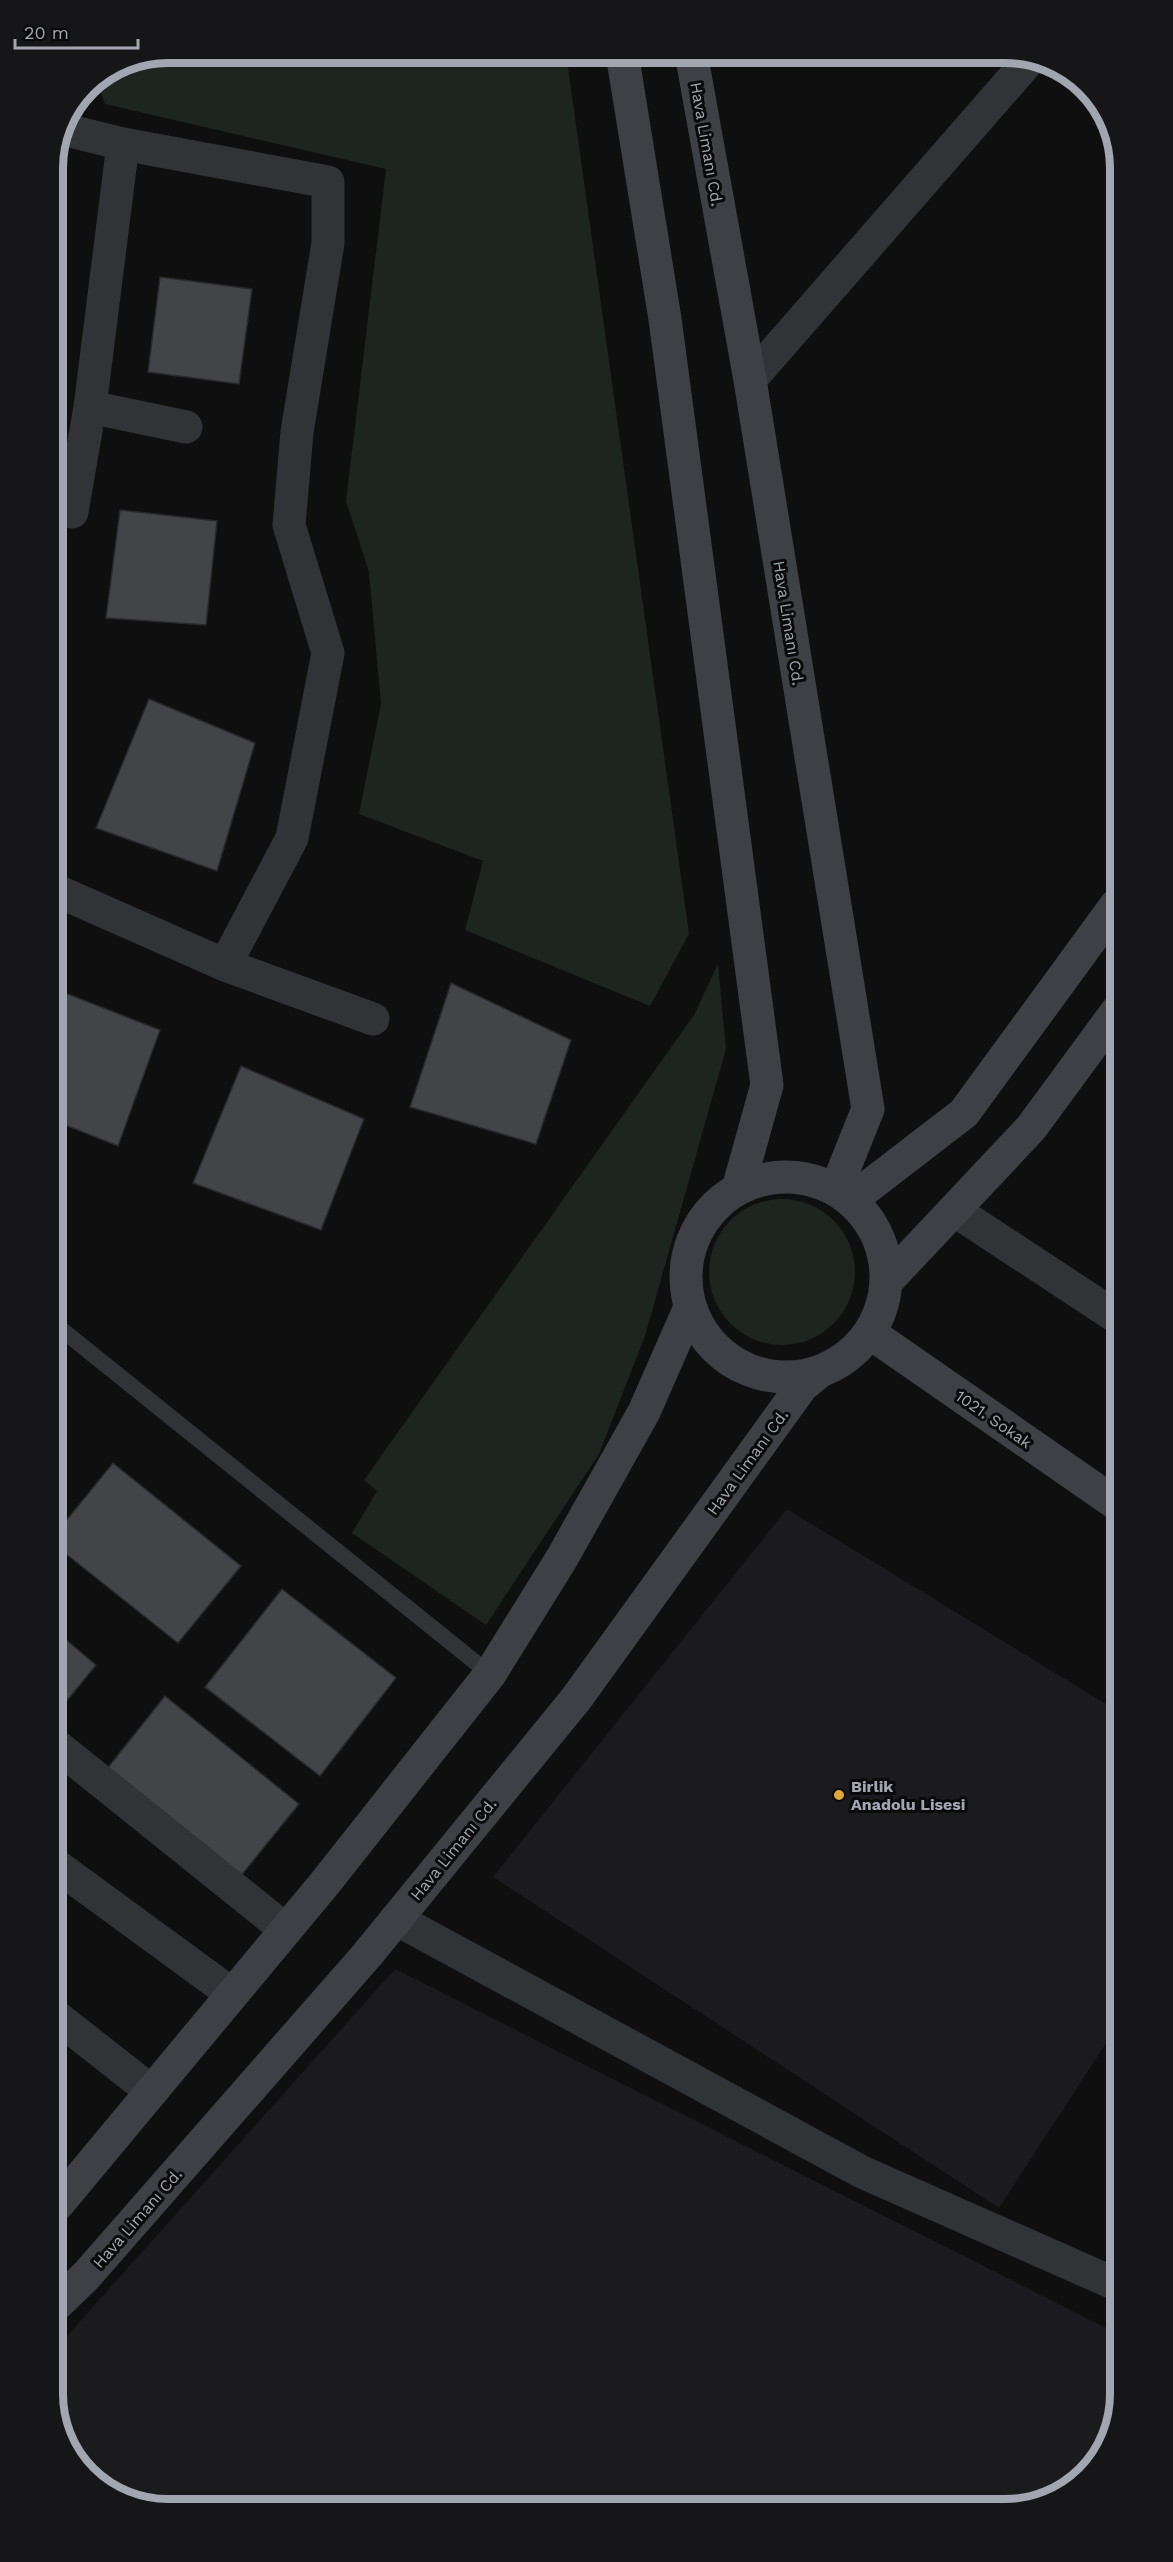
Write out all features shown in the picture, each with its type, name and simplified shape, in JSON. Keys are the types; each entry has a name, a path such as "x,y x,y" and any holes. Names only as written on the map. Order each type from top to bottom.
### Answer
{"main road":[{"path":"624,63 665,319 767,1085 738,1189"},
{"name":"Hava Limanı Cd.","path":"693,63 750,380 868,1109 844,1195"},
{"path":"844,1195 964,1113 1110,913"},
{"path":"887,1281 1031,1128 1110,1021"},
{"path":"770,1178 804,1178 844,1195 871,1223 884,1251 887,1281 882,1308 870,1333 848,1356 819,1372 787,1377 756,1372 727,1358 705,1336 690,1307 686,1273 693,1240 711,1210 738,1189 770,1178"},
{"path":"63,2194 286,1930 490,1674 562,1557 644,1412 690,1307"},
{"name":"1021. Sokak","path":"870,1333 1110,1500"},
{"name":"Hava Limanı Cd.","path":"63,2298 86,2276 367,1955 576,1699 802,1386 819,1372"}],"street":[{"path":"750,380 1025,65"},
{"path":"70,131 123,144 328,182 328,243 297,432 289,525 328,653 292,838 225,965"},
{"path":"72,512 90,407 123,144"},
{"path":"90,407 186,427"},
{"path":"63,894 225,965 373,1019"},
{"path":"954,1210 1110,1313"},
{"path":"63,1751 286,1930"},
{"path":"63,1870 232,1994"},
{"path":"396,1919 862,2172 1110,2282"},
{"path":"63,2022 151,2091"}],"lane":[{"path":"63,1331 490,1674"}],"shaded area":[{"path":"168,63 567,63 689,934 650,1006 465,930 483,861 359,814 381,704 369,572 346,501 386,169 105,104 100,89 110,81 128,71 147,65"},
{"path":"718,964 726,1049 645,1336 599,1454 486,1625 352,1533 377,1491 364,1480 694,1015"},
{"path":"782,1199 810,1204 834,1220 850,1244 855,1272 850,1300 834,1324 810,1340 782,1345 754,1340 730,1324 714,1300 709,1272 714,1244 730,1220 754,1204"},
{"name":"Birlik Anadolu Lisesi","path":"787,1509 1110,1706 1110,2037 999,2208 493,1877"},
{"path":"395,1969 1110,2330 1110,2394 1104,2428 1096,2447 1088,2458 1058,2485 1019,2498 161,2499 121,2488 104,2477 94,2468 74,2441 65,2415 63,2341"}],"building":[{"path":"160,277 252,289 239,384 148,372"},
{"path":"120,510 217,521 206,625 106,618"},
{"path":"149,699 255,743 217,871 96,828"},
{"path":"451,983 571,1040 536,1144 410,1107"},
{"path":"63,992 160,1030 118,1146 63,1124"},
{"path":"241,1066 364,1119 321,1230 193,1183"},
{"path":"113,1463 241,1566 178,1643 63,1552 63,1524"},
{"path":"282,1589 396,1678 320,1776 205,1687"},
{"path":"63,1637 96,1665 63,1706"},
{"path":"165,1696 299,1804 240,1877 106,1770"}],"place":[{"name":"Birlik Anadolu Lisesi","path":"839,1795"}]}
